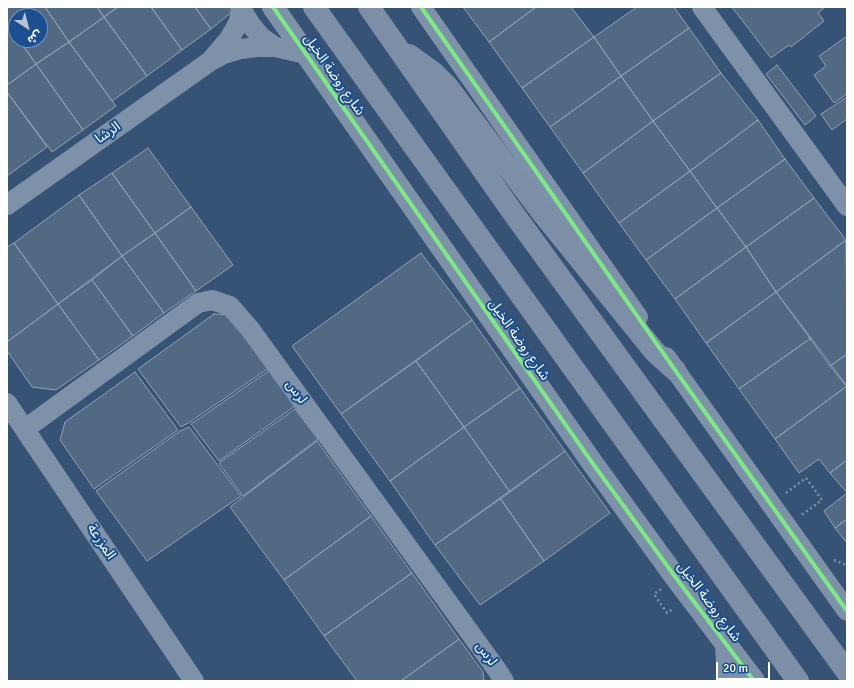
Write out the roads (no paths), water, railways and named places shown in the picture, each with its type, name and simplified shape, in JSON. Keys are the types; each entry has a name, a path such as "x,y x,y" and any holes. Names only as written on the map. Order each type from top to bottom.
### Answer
{"main road":[{"name":"شارع روضة الخيل","path":"314,7 798,681"},
{"path":"370,7 511,210 847,672"},
{"path":"396,46 434,73 448,87 544,214 655,352 675,370"}],"street":[{"name":"شارع روضة الخيل","path":"240,7 250,25 261,37 275,47 306,54"},
{"name":"الرشا","path":"209,62 235,29 239,21 240,7"},
{"name":"شارع روضة الخيل","path":"273,7 591,461 676,578 754,681"},
{"path":"421,7 770,504 841,594 847,611"},
{"path":"702,7 847,206"},
{"name":"الرشا","path":"7,205 209,62 224,54 241,49 275,47"},
{"name":"لرس","path":"25,429 198,303 212,300 230,306 250,329 504,681"},
{"name":"المزرعة","path":"7,403 194,681"},
{"path":"726,644 728,681"}]}
